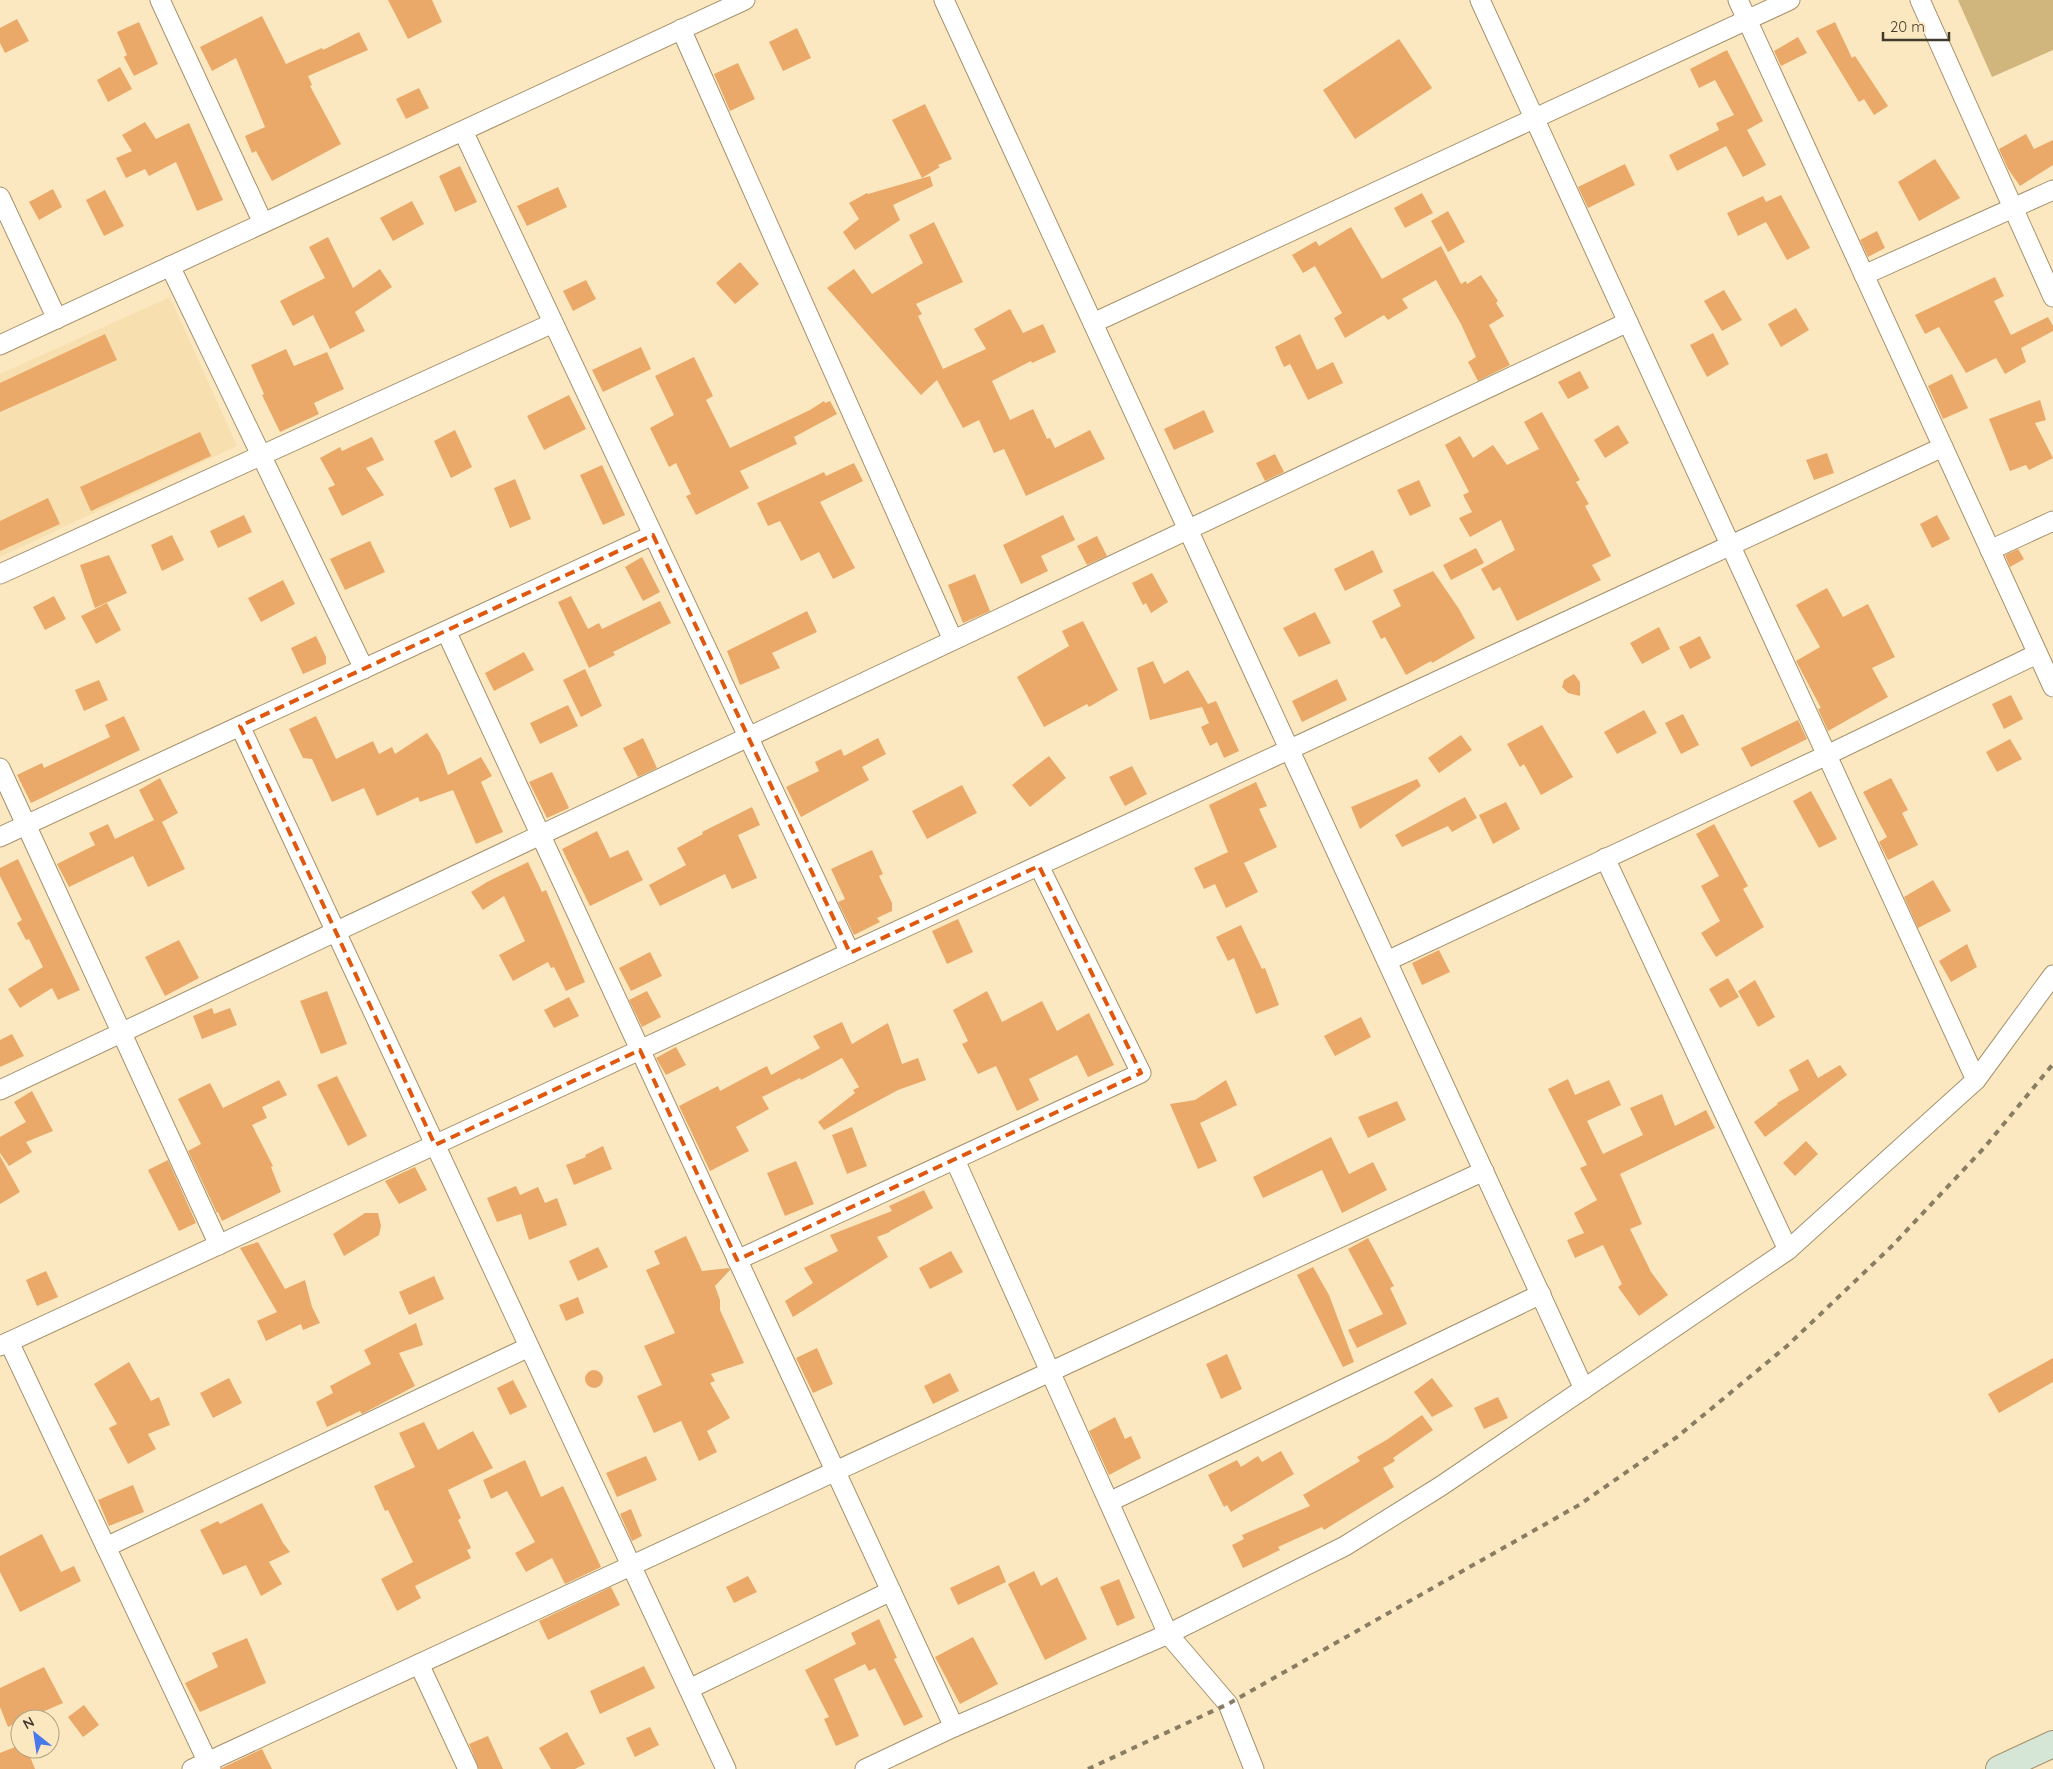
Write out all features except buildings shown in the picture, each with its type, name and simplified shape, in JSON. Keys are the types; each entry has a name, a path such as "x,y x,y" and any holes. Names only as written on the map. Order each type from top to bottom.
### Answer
{"main road":[{"path":"1999,1769 2053,1744"}],"street":[{"path":"160,0 263,224"},
{"path":"0,345 745,0"},
{"path":"944,0 1584,1389"},
{"path":"1480,0 1976,1080"},
{"path":"1738,0 2053,688"},
{"path":"1093,323 1790,0"},
{"path":"1920,0 2053,297"},
{"path":"681,30 953,640"},
{"path":"463,131 850,953"},
{"path":"1864,276 2053,190"},
{"path":"0,197 57,318"},
{"path":"170,266 364,669"},
{"path":"0,1090 1628,322"},
{"path":"0,574 553,323"},
{"path":"1484,1170 419,1664 204,1767 106,1547 4,1344 1942,447"},
{"path":"1990,550 2053,521"},
{"path":"0,837 653,535"},
{"path":"446,631 954,1727"},
{"path":"1387,961 2038,654"},
{"path":"240,726 726,1769"},
{"path":"0,768 219,1245"},
{"path":"1605,858 1788,1250"},
{"path":"737,1260 1141,1073 1039,866"},
{"path":"865,1769 954,1727 1168,1634 1345,1546 1441,1486 1788,1250 1976,1080 2053,975"},
{"path":"955,1160 1168,1634 1228,1704 1254,1769"},
{"path":"1108,1502 1541,1294"},
{"path":"106,1547 529,1347"},
{"path":"689,1689 891,1591"},
{"path":"419,1664 468,1769"}],"highlighted area":[{"path":"653,535 850,953 1039,866 1141,1073 737,1260 640,1050 435,1145 240,726"}],"shaded area":[{"path":"1958,0 2053,0 2053,50 1992,77"},
{"path":"170,297 237,446 0,557 0,374"}],"railway":[{"path":"1088,1769 1228,1704 1579,1505 1677,1437 1787,1346 1892,1246 1984,1148 2053,1064"}]}
